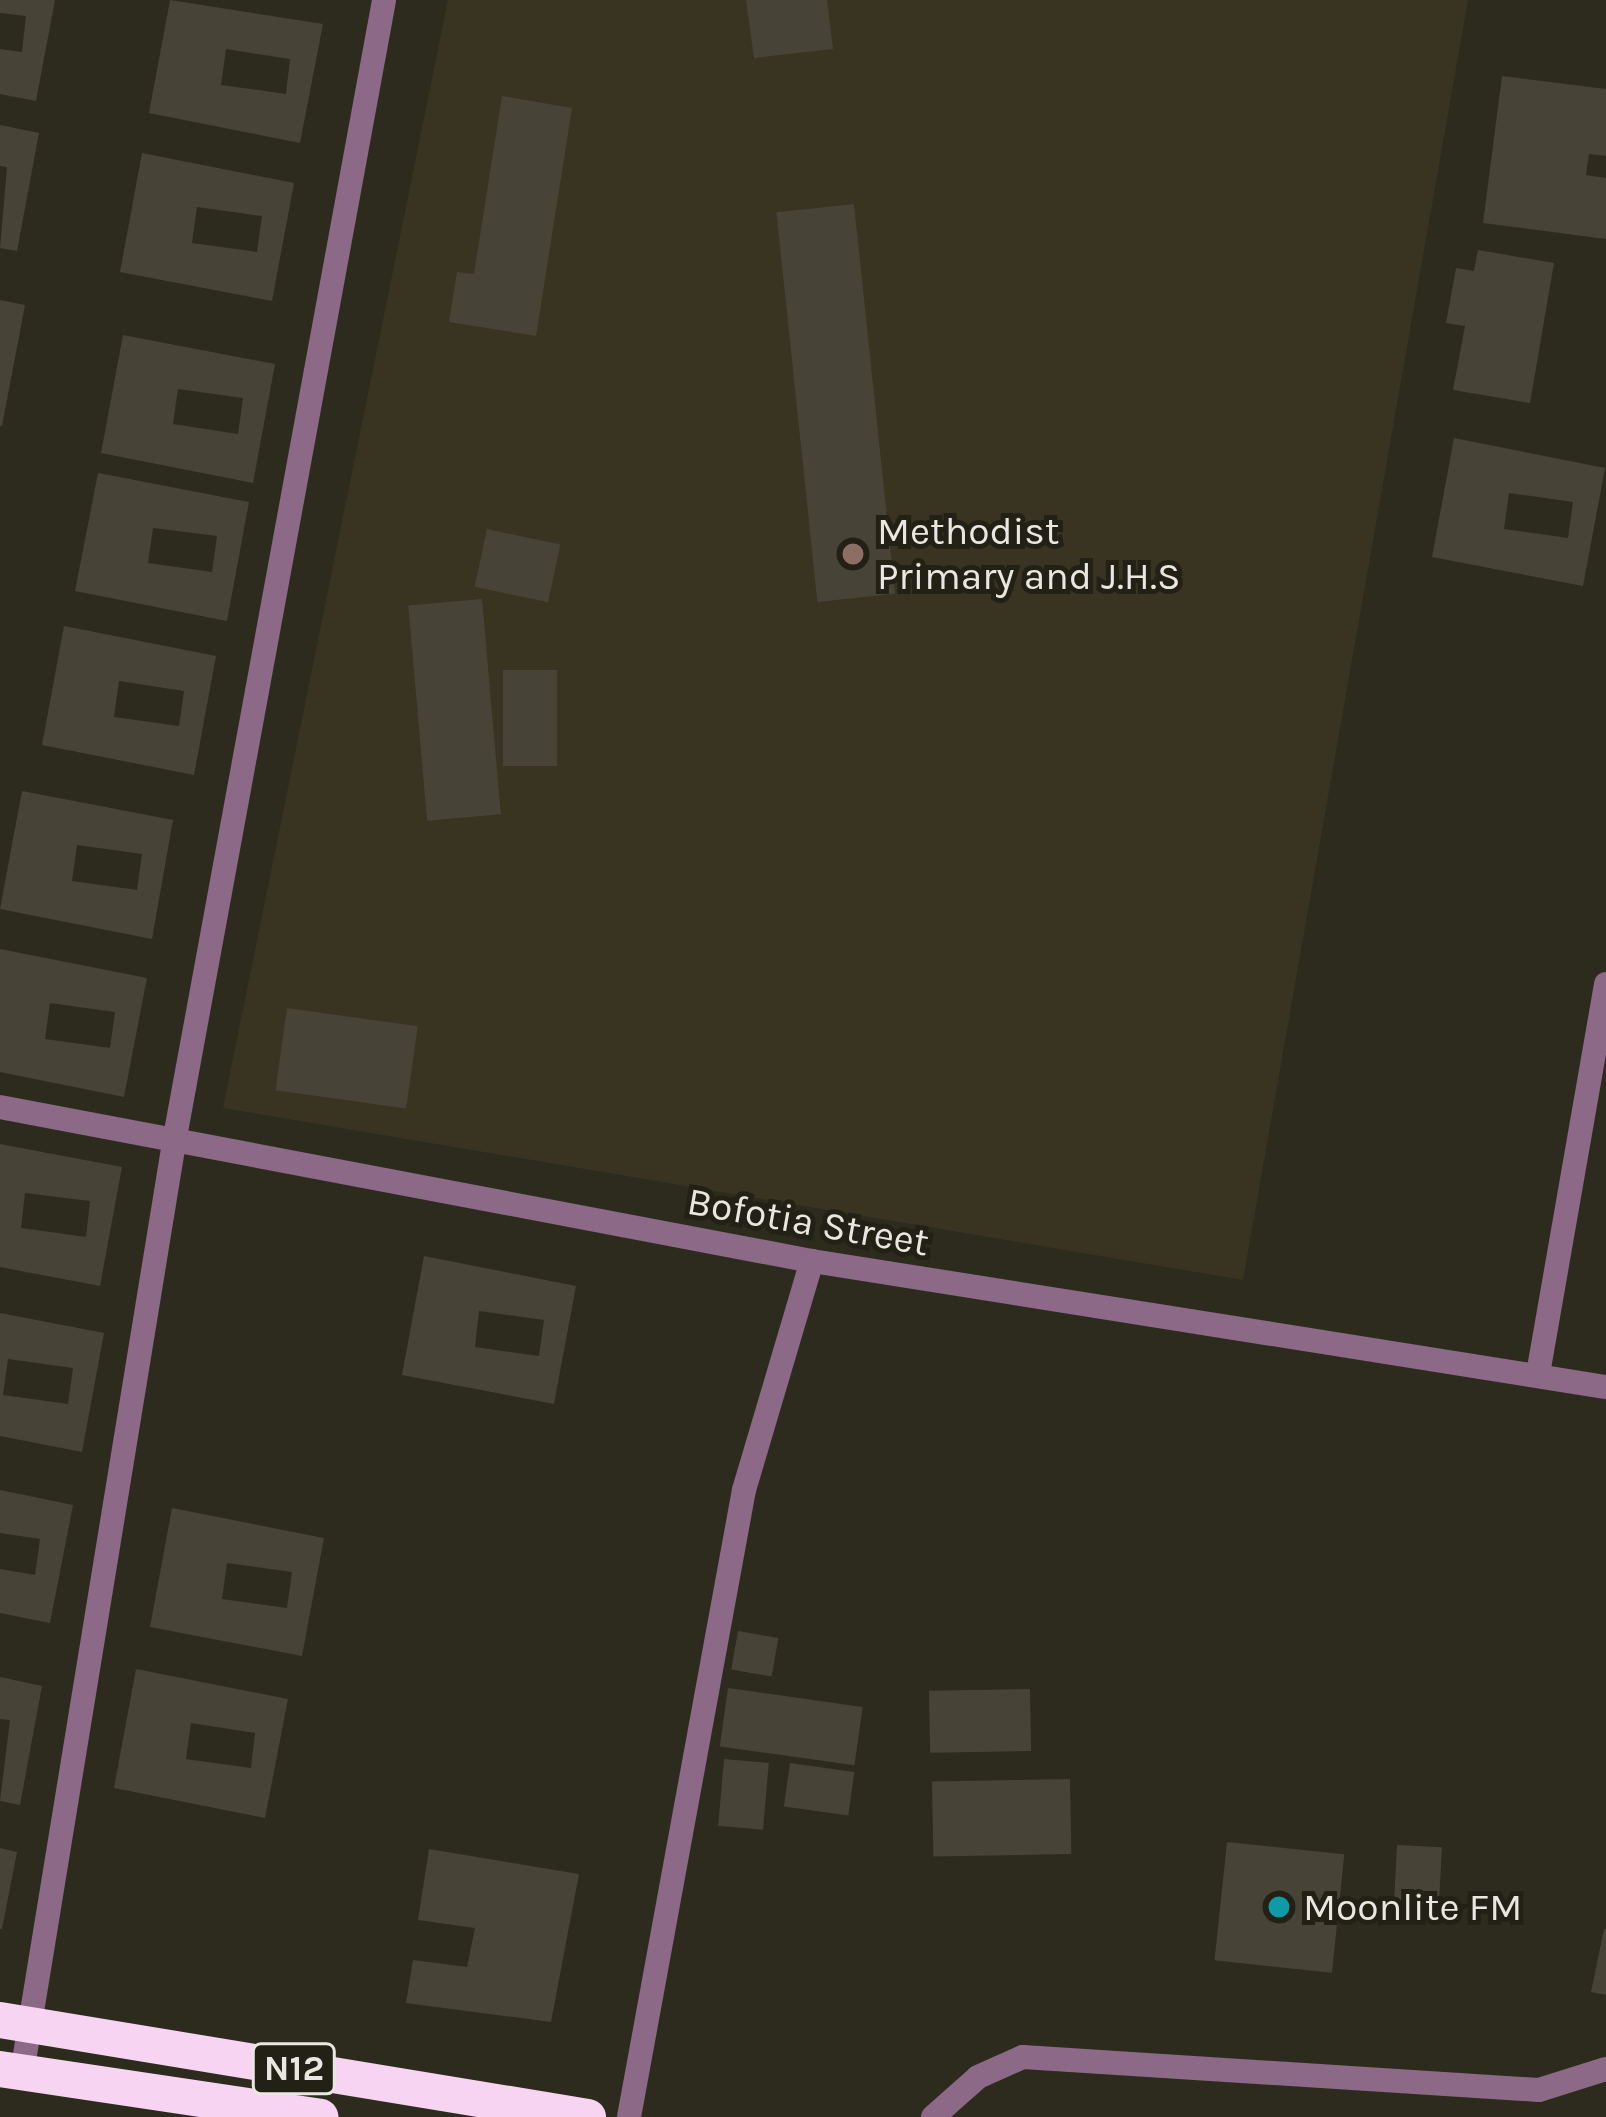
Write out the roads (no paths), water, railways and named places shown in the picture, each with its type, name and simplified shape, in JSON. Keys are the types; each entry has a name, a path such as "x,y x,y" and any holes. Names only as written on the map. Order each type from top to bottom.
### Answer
{"highway":[{"name":"N12","path":"14,2023 588,2117"},
{"name":"N12","path":"11,2071 320,2117"}],"street":[{"path":"11,2071 14,2023 384,0"},
{"path":"1538,1374 1606,984"},
{"name":"Bofotia Street","path":"0,1107 812,1261 1606,1387"},
{"path":"629,2117 744,1490 812,1261"},
{"path":"933,2117 978,2077 1023,2057 1539,2090 1606,2069"}],"place":[{"name":"Methodist Primary and J.H.S","path":"853,554"},
{"name":"Moonlite FM","path":"1279,1907"}]}
